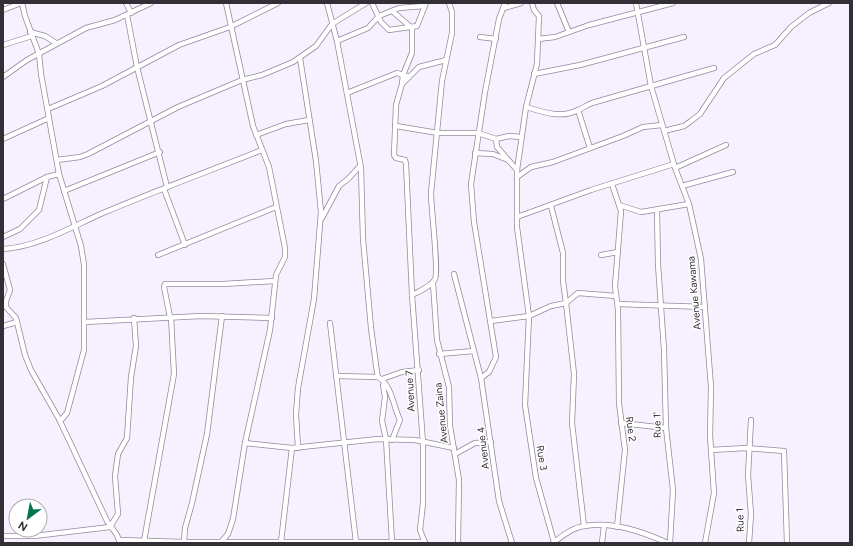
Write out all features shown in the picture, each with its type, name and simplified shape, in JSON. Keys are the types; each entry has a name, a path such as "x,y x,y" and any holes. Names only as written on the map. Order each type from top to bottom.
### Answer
{"street":[{"path":"3,10 22,3 31,34 40,54 41,74 59,174 75,225 84,265 84,350 69,410 65,417 59,419"},
{"path":"126,3 137,67 160,152 166,188 185,245"},
{"path":"3,77 27,60 86,28 129,14 151,3"},
{"path":"220,543 228,534 233,519 245,443 272,318 275,281 277,271 285,257 285,248 269,168 256,135 242,80 226,3"},
{"path":"48,109 102,86 188,41 230,27 278,3"},
{"path":"327,3 337,41 360,166 365,259 371,328 380,378 386,398 382,421 386,439 392,542"},
{"path":"57,160 80,157 88,154 151,120 242,80 280,68 300,58 318,43 332,24 366,3"},
{"path":"337,41 368,28 379,16 406,7 425,4 420,22 417,26 412,28 387,29 379,16 372,3"},
{"name":"Avenue Zaina","path":"449,3 453,27 441,91 431,193 431,211 437,272 433,282 440,354 449,387 450,426 460,486 458,543"},
{"name":"Rue 3","path":"532,3 534,10 539,16 537,64 526,107 521,136 517,170 517,218 529,316 525,375 525,405 536,478 553,543"},
{"path":"556,3 569,32"},
{"name":"Avenue Kawama","path":"636,3 651,86 674,166 690,204 701,259 711,387 711,450 714,493 705,543"},
{"path":"538,39 555,37 600,22 637,14 673,3"},
{"path":"664,130 684,126 691,121 700,114 724,78 754,54 775,45 791,27 809,13 829,3"},
{"path":"481,378 489,372 496,357 472,205 471,184 478,133 499,19 505,6 518,4"},
{"path":"392,11 412,28 412,53 402,75 402,84"},
{"path":"3,45 31,34 46,36 56,43"},
{"path":"480,37 496,39"},
{"path":"534,74 542,74 580,66 644,47 684,38"},
{"path":"281,542 295,448 298,388 314,299 321,220 318,176 300,58"},
{"path":"446,60 419,67 402,84 396,98 396,126 438,133 478,133 496,139 509,136 521,136"},
{"path":"526,107 554,115 578,110 592,103 714,68"},
{"path":"346,93 394,74 409,77"},
{"path":"578,110 590,148"},
{"path":"3,139 49,118"},
{"path":"256,135 286,124 309,120"},
{"path":"517,177 531,167 553,162 622,136 643,126 662,125"},
{"name":"Avenue 7","path":"396,126 394,155 396,158 405,160 406,164 413,312 423,443 423,503 420,530 425,543"},
{"path":"496,139 497,147 517,170"},
{"path":"517,218 612,184 674,166 726,146"},
{"path":"3,249 17,248 34,243 262,150"},
{"path":"64,192 160,152"},
{"path":"475,153 493,154 509,160 518,160"},
{"path":"321,220 339,186 360,166"},
{"path":"682,186 733,172"},
{"path":"3,199 47,177 59,174"},
{"path":"3,237 20,229 39,210 47,177"},
{"name":"Rue 2","path":"612,184 621,211 616,296 618,304 617,333 621,423 625,450 617,527"},
{"path":"619,205 641,212 690,204"},
{"path":"551,206 563,253 563,281 574,374 572,405 573,430 584,526"},
{"path":"158,255 276,207"},
{"name":"Rue 1'","path":"657,210 664,350 666,428 673,490 669,543"},
{"path":"601,255 618,252"},
{"path":"3,264 10,290 6,307 17,322 25,355 31,370 59,419 110,527 120,542 425,543"},
{"name":"Avenue 4","path":"454,274 469,327 481,378 499,501 512,543"},
{"path":"144,541 174,374 171,317 164,287 165,284 223,284 275,281"},
{"path":"412,295 433,282"},
{"path":"3,290 10,290"},
{"path":"491,321 529,316 551,306 566,303 578,293 616,296"},
{"path":"618,304 705,307"},
{"path":"84,322 106,322 134,318 171,317 222,316 272,318"},
{"path":"184,542 185,528 207,434 222,316"},
{"path":"110,527 118,514 115,476 118,454 127,438 131,377 136,346 134,318"},
{"path":"3,326 17,322"},
{"path":"330,323 356,542"},
{"path":"440,354 474,351"},
{"path":"336,376 380,378 402,372 418,370"},
{"path":"380,378 391,394 400,420 392,440"},
{"name":"Rue 1","path":"749,543 751,514 749,497 751,420"},
{"path":"621,423 666,428"},
{"path":"245,443 295,448 386,439 415,440 423,443 454,448"},
{"path":"455,454 476,443 491,442"},
{"path":"711,450 782,449 786,453 784,487 788,543"},
{"path":"602,543 604,525"},
{"path":"553,543 562,536 584,526 604,525 617,527 669,543"},
{"path":"48,534 110,527"}]}
